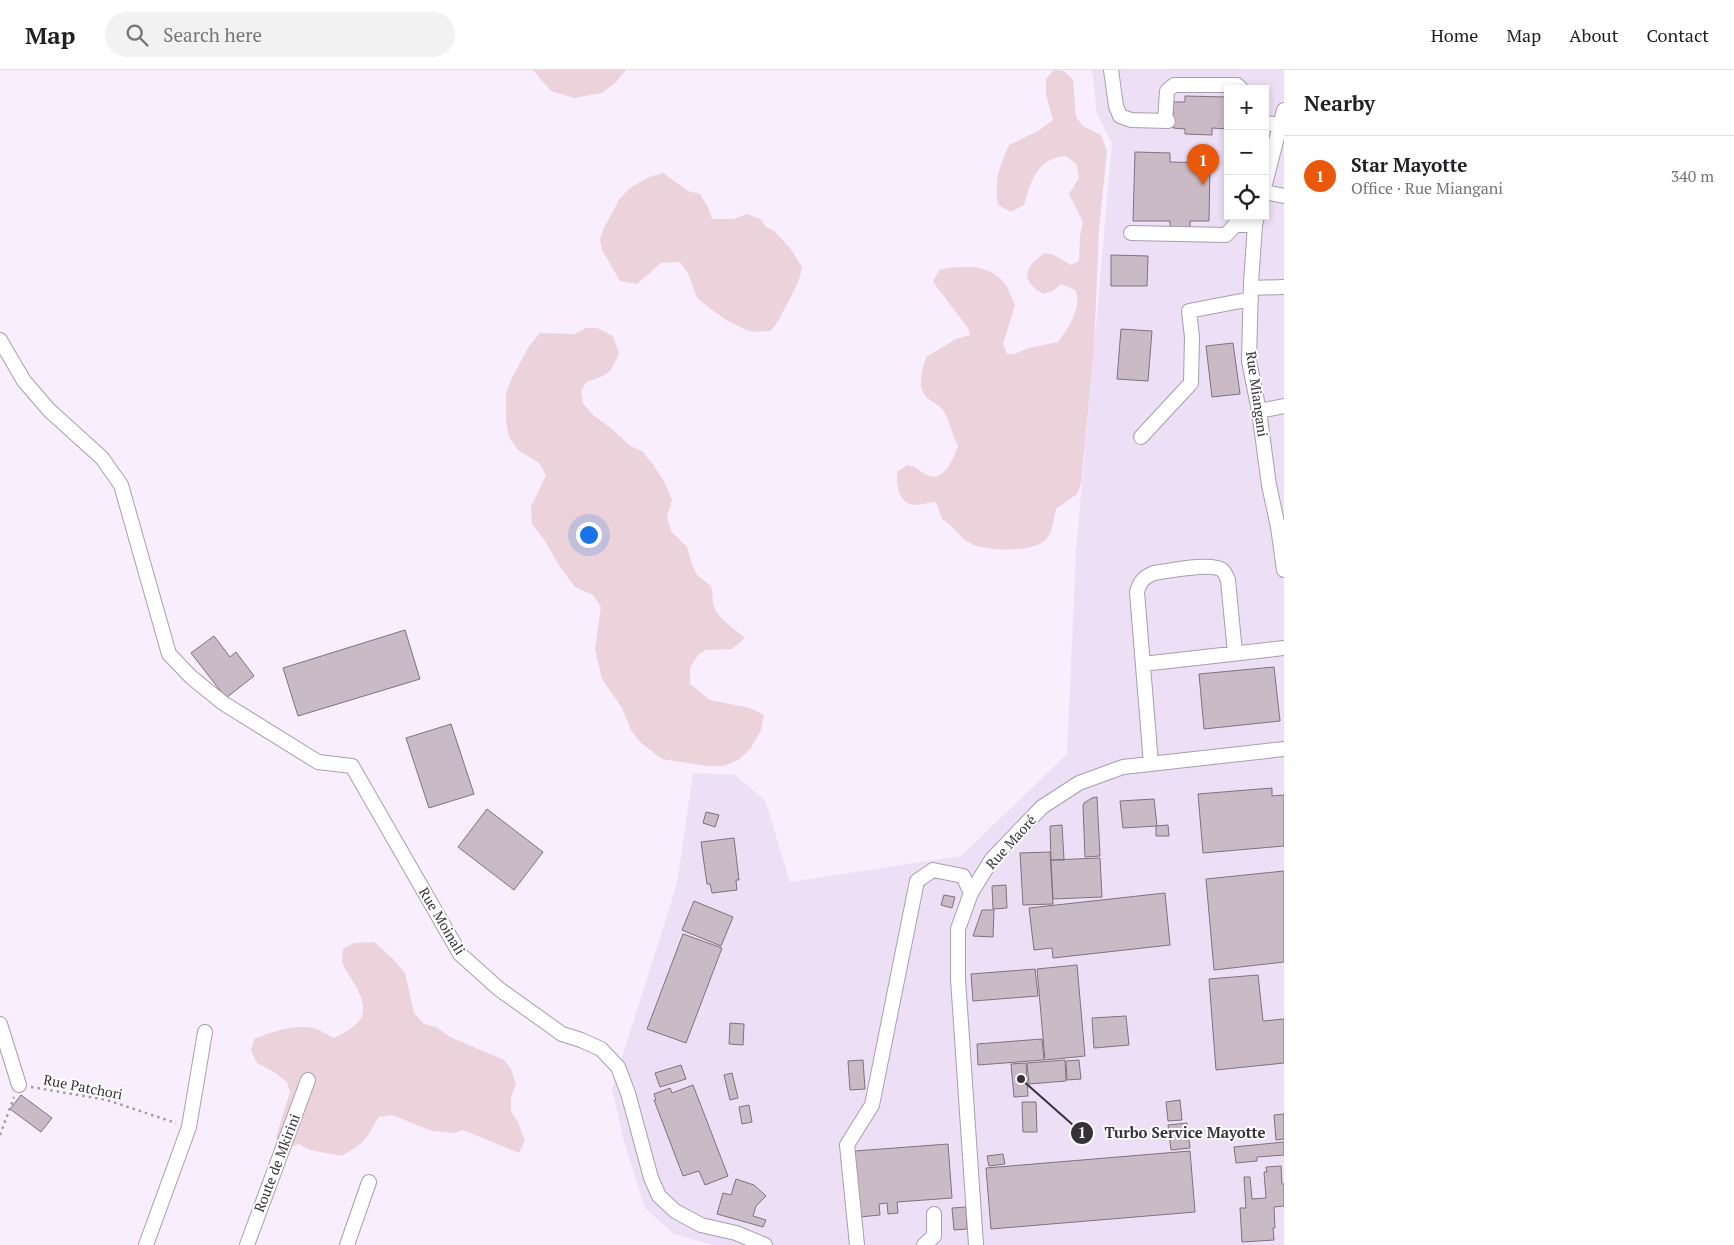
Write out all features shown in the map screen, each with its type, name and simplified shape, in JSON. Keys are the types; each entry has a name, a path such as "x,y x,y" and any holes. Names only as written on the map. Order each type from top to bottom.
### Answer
{"street":[{"path":"1110,70 1116,106 1120,116 1131,120 1167,121 1167,91 1174,85 1224,85"},
{"path":"1267,175 1284,110"},
{"path":"1269,124 1280,125"},
{"path":"1269,193 1284,196"},
{"path":"1131,233 1226,235 1235,226 1256,221"},
{"name":"Rue Miangani","path":"1256,221 1249,361 1259,410 1269,485 1282,545 1284,570"},
{"path":"1140,437 1191,383 1192,337 1189,311 1251,293 1284,287"},
{"name":"Rue Moinali","path":"0,340 24,380 49,410 102,458 121,485 169,654 191,677 224,703 318,762 352,766 460,954 499,989 562,1034 600,1050 618,1067 628,1093 651,1178 659,1196 675,1211 701,1225 736,1234 765,1245"},
{"path":"1259,410 1282,411"},
{"path":"1151,764 1137,592 1139,584 1146,576 1154,573 1200,568 1222,570 1226,574 1235,653"},
{"path":"1143,664 1284,648"},
{"name":"Rue Maoré","path":"976,1245 958,979 958,929 971,893 992,859 1042,807 1079,783 1123,767 1284,750"},
{"path":"857,1245 847,1145 872,1105 917,881 933,870 964,876 971,893"},
{"path":"0,1024 19,1085"},
{"path":"146,1245 189,1127 205,1032"},
{"name":"Route de Mkirini","path":"247,1245 308,1080"},
{"path":"346,1245 369,1182"},
{"path":"924,1245 934,1236 934,1214"}],"path":[{"name":"Rue Patchori","path":"19,1085 107,1100 189,1127"},
{"path":"0,1135 19,1085"}],"shaded area":[{"path":"533,70 626,70 615,83 602,93 574,98 551,91"},
{"path":"1054,70 1064,71 1073,80 1076,117 1083,126 1101,135 1107,151 1099,229 1094,349 1081,484 1077,494 1056,509 1051,532 1042,543 1023,548 990,549 974,545 964,539 942,519 936,502 915,505 905,502 898,488 897,472 907,465 915,467 925,474 937,476 947,469 958,446 943,410 925,396 921,386 926,357 956,339 970,335 968,328 933,282 939,270 958,267 977,268 986,270 1001,279 1015,305 1003,344 1007,354 1014,354 1029,348 1058,342 1073,318 1077,303 1075,290 1061,284 1053,291 1043,294 1031,284 1027,274 1031,265 1045,253 1054,255 1071,265 1079,261 1080,236 1083,222 1069,194 1079,178 1077,165 1066,156 1048,161 1033,179 1024,205 1011,212 998,205 997,196 998,174 1009,145 1038,131 1053,120 1046,94 1046,79"},
{"path":"1092,70 1284,70 1284,1245 712,1245 674,1234 645,1208 624,1142 612,1089 677,884 693,773 735,775 765,800 790,882 961,856 1067,754 1076,552 1112,144 1097,114"},
{"path":"663,173 688,191 700,194 708,207 712,219 733,219 747,214 760,219 766,227 774,231 790,248 802,267 801,272 780,318 770,331 755,332 746,330 712,310 697,298 688,273 680,262 661,263 637,284 620,281 602,250 600,239 604,228 620,198 630,188 649,177"},
{"path":"586,328 597,328 613,336 619,353 613,366 604,376 586,382 581,391 583,403 593,415 629,445 643,452 654,466 665,483 672,500 667,517 671,531 687,547 697,575 711,586 715,610 726,623 745,638 732,649 706,650 699,654 690,667 690,684 710,700 750,708 764,715 761,730 751,748 738,760 724,766 707,766 662,759 640,742 631,730 622,708 602,679 595,649 601,607 593,595 575,587 532,524 531,507 546,475 539,463 518,450 509,437 506,420 506,393 529,346 540,333 575,334"},
{"path":"374,942 405,973 414,1013 424,1024 436,1027 450,1037 504,1060 511,1069 516,1084 511,1097 511,1112 518,1122 525,1141 519,1153 463,1130 453,1133 432,1131 392,1115 379,1117 364,1141 342,1156 310,1150 299,1144 291,1147 278,1143 276,1137 290,1092 287,1082 257,1063 251,1051 254,1039 276,1031 301,1027 316,1029 334,1038 354,1026 363,1014 363,1007 357,989 343,963 343,949 354,943"}],"building":[{"path":"1185,96 1224,97 1224,129 1212,128 1212,135 1185,134 1185,129 1173,128 1173,102 1185,102"},
{"path":"1135,152 1170,153 1170,162 1210,163 1209,221 1190,221 1190,228 1170,228 1170,221 1133,221"},
{"path":"1111,255 1148,256 1147,286 1111,286"},
{"path":"1121,329 1152,331 1148,381 1117,379"},
{"path":"1233,343 1240,394 1212,397 1206,346"},
{"path":"405,630 420,679 298,716 283,668"},
{"path":"214,636 230,657 236,652 254,676 226,698 191,653"},
{"path":"1274,667 1280,721 1204,729 1199,674"},
{"path":"451,724 474,794 429,808 406,738"},
{"path":"1272,788 1272,796 1284,795 1284,846 1203,853 1198,794"},
{"path":"1097,797 1100,856 1085,857 1083,806 1084,803"},
{"path":"1154,799 1157,826 1123,828 1120,801"},
{"path":"487,809 543,852 514,890 458,847"},
{"path":"706,812 719,815 715,827 703,823"},
{"path":"1062,825 1064,860 1051,860 1050,826"},
{"path":"1168,825 1169,836 1156,836 1156,826"},
{"path":"734,838 739,880 736,880 737,890 712,893 710,884 707,884 701,842"},
{"path":"1050,852 1053,904 1023,905 1020,853"},
{"path":"1100,858 1102,897 1053,899 1051,860"},
{"path":"1284,871 1284,962 1214,970 1206,879"},
{"path":"1006,885 1007,908 993,909 992,886"},
{"path":"1165,893 1170,945 1053,958 1052,948 1034,950 1029,908"},
{"path":"944,895 955,897 952,908 941,905"},
{"path":"694,901 733,917 721,946 682,930"},
{"path":"982,910 994,910 993,937 973,936"},
{"path":"683,934 722,948 686,1043 647,1029"},
{"path":"1077,965 1085,1056 1045,1060 1037,969"},
{"path":"1035,969 1038,996 973,1001 971,974"},
{"path":"1258,975 1263,1021 1284,1019 1284,1063 1216,1070 1209,979"},
{"path":"1126,1016 1129,1045 1094,1048 1092,1018"},
{"path":"730,1023 744,1024 743,1045 729,1044"},
{"path":"1042,1039 1044,1060 978,1065 977,1044"},
{"path":"863,1060 865,1089 850,1090 848,1061"},
{"path":"1065,1060 1066,1081 1029,1084 1027,1063"},
{"path":"1079,1060 1081,1079 1067,1080 1066,1061"},
{"path":"1026,1063 1028,1096 1014,1097 1011,1064"},
{"path":"681,1065 686,1079 660,1087 655,1073"},
{"path":"732,1073 738,1098 730,1100 724,1075"},
{"path":"693,1085 728,1176 705,1185 699,1171 683,1176 654,1100 656,1100 654,1094 670,1088 672,1093"},
{"path":"21,1095 52,1118 41,1132 10,1109"},
{"path":"1180,1100 1182,1120 1168,1121 1166,1102"},
{"path":"1022,1102 1036,1102 1037,1132 1023,1132"},
{"path":"749,1105 752,1122 742,1124 739,1107"},
{"path":"1284,1114 1284,1139 1276,1140 1274,1115"},
{"path":"1187,1123 1190,1148 1171,1150 1168,1125"},
{"path":"1284,1142 1284,1155 1257,1157 1257,1161 1236,1163 1234,1147"},
{"path":"948,1144 952,1198 897,1202 898,1213 888,1214 887,1203 879,1204 880,1215 860,1217 855,1151"},
{"path":"1190,1151 1195,1212 991,1229 986,1168"},
{"path":"1003,1154 1005,1164 989,1166 987,1156"},
{"path":"1281,1166 1282,1184 1284,1184 1284,1206 1274,1207 1274,1240 1242,1242 1240,1208 1246,1208 1244,1177 1250,1177 1252,1199 1266,1198 1264,1172 1267,1172 1266,1167"},
{"path":"736,1179 754,1185 766,1196 756,1206 753,1216 766,1220 763,1227 717,1214 723,1193 731,1195"},
{"path":"966,1207 967,1229 954,1230 952,1208"}],"place":[{"name":"Star Mayotte","path":"1203,185"},
{"name":"Turbo Service Mayotte","path":"1021,1079"}]}
